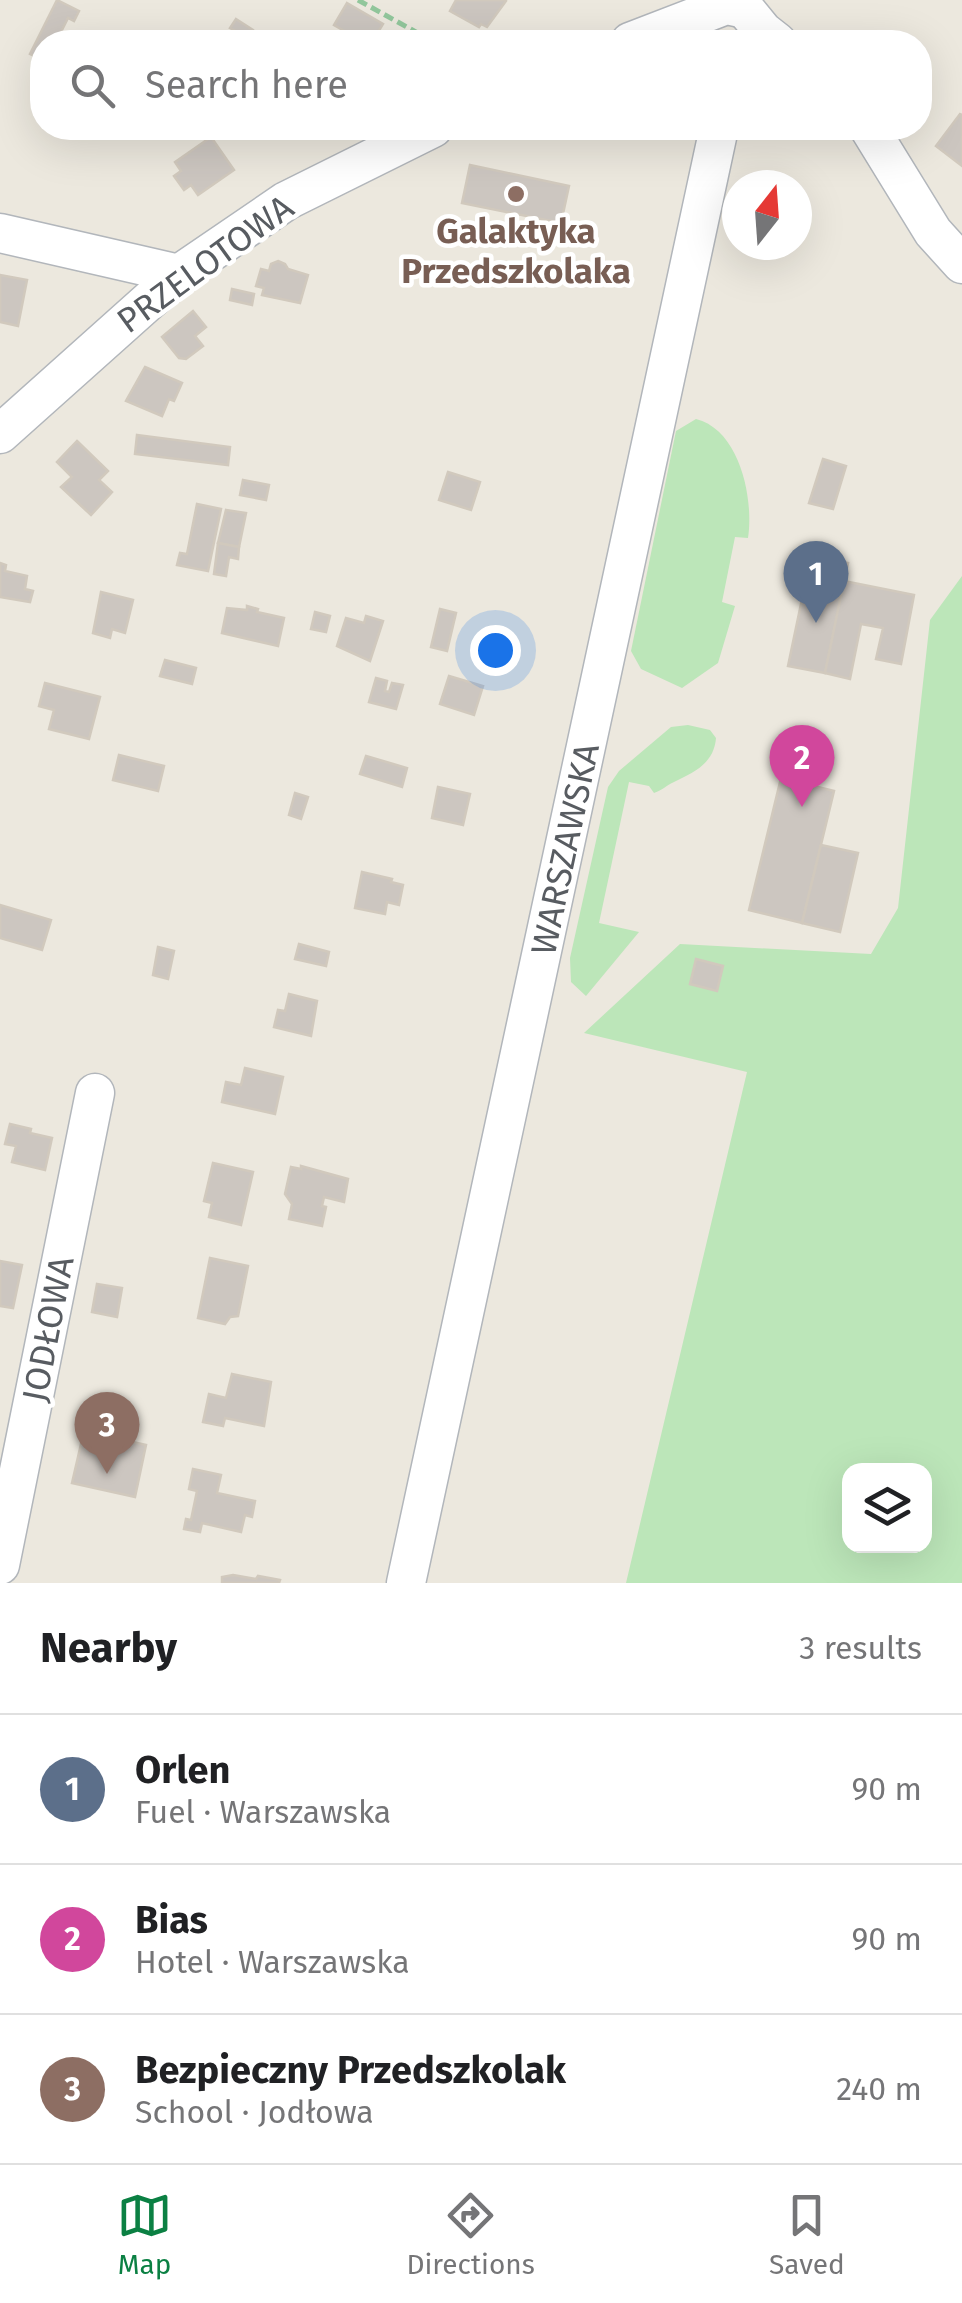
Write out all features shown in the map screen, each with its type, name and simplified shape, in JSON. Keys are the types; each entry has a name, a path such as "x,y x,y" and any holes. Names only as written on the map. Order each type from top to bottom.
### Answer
{"street":[{"path":"661,30 726,5 743,17"},
{"name":"PRZELOTOWA","path":"0,434 179,274 286,202 410,140"},
{"name":"WARSZAWSKA","path":"408,1578 717,140"},
{"path":"876,140 932,232 962,264"},
{"path":"0,233 179,274"},
{"name":"JODŁOWA","path":"0,1565 7,1492 95,1093"}],"path":[{"path":"358,0 412,30"}],"green space":[{"path":"696,419 724,437 733,451 746,486 749,522 748,538 735,537 722,602 735,606 718,663 682,688 641,669 631,651 676,431"},
{"path":"962,576 962,1583 626,1583 747,1072 584,1033 680,944 871,954 898,908 930,620"},
{"path":"688,725 710,730 716,738 712,754 702,766 654,793 649,786 629,782 599,923 639,932 586,996 571,982 570,958 608,787 619,771 671,727"}],"building":[{"path":"57,0 79,11 74,21 68,18 62,30 42,30"},
{"path":"456,0 506,1 487,27 479,27 450,11"},
{"path":"347,3 383,24 379,30 343,30 334,25"},
{"path":"236,19 253,30 234,30 230,28"},
{"path":"962,115 962,166 936,146"},
{"path":"207,140 213,140 234,170 198,195 191,185 184,190 174,176 181,171 175,162"},
{"name":"Galaktyka Przedszkolaka","path":"470,165 569,186 561,223 462,203"},
{"path":"278,261 288,269 308,275 300,303 262,295 264,288 256,286 261,269 269,271 271,264"},
{"path":"0,275 27,280 18,326 0,322"},
{"path":"232,289 254,294 252,305 230,300"},
{"path":"193,311 206,327 195,336 203,346 186,359 179,358 162,337"},
{"path":"145,367 182,383 162,416 126,401"},
{"path":"137,435 230,447 228,465 135,454"},
{"path":"77,441 108,471 99,480 112,492 91,515 61,487 72,477 57,462"},
{"path":"823,459 846,466 833,509 809,503"},
{"path":"448,472 480,482 471,510 439,500"},
{"path":"243,480 269,485 266,500 240,495"},
{"path":"197,504 221,509 208,571 177,565 180,553 187,554"},
{"path":"226,510 246,513 239,547 218,543"},
{"path":"218,543 239,547 238,559 229,557 226,576 214,574"},
{"path":"811,556 848,563 825,673 788,666"},
{"path":"0,563 6,565 5,571 27,576 25,589 33,591 30,602 0,597"},
{"path":"844,581 914,595 901,664 876,659 883,628 861,624 850,679 825,673"},
{"path":"101,592 133,600 125,633 112,629 110,638 93,633"},
{"path":"247,606 284,618 278,646 222,633 227,608 247,610"},
{"path":"440,609 456,613 447,651 431,647"},
{"path":"315,612 330,616 326,632 311,629"},
{"path":"366,616 383,621 370,661 337,646 346,618 364,623"},
{"path":"165,660 196,668 192,684 160,676"},
{"path":"449,676 483,686 474,715 440,704"},
{"path":"376,678 387,681 385,691 389,692 392,683 403,685 396,709 369,702"},
{"path":"45,683 100,697 89,739 49,729 54,710 39,706"},
{"path":"119,755 164,766 158,791 113,780"},
{"path":"366,756 407,768 402,787 360,774"},
{"path":"781,778 834,791 802,923 749,910"},
{"path":"438,787 470,794 463,825 432,818"},
{"path":"295,793 308,797 301,819 289,815"},
{"path":"821,845 858,853 840,932 802,923"},
{"path":"362,872 403,885 399,905 387,902 385,914 355,908"},
{"path":"0,905 51,920 42,950 0,938"},
{"path":"299,944 329,952 326,966 295,959"},
{"path":"158,947 174,951 168,979 153,975"},
{"path":"696,959 723,966 717,991 690,984"},
{"path":"289,994 317,1001 311,1036 274,1027 278,1010 285,1011"},
{"path":"245,1068 283,1077 275,1114 222,1102 226,1082 241,1085"},
{"path":"10,1124 52,1138 45,1170 12,1162 16,1146 5,1144"},
{"path":"213,1163 253,1172 241,1225 209,1217 212,1203 204,1201"},
{"path":"301,1166 348,1179 344,1202 324,1197 322,1226 289,1219 292,1204 285,1194 291,1167"},
{"path":"210,1258 248,1266 238,1316 230,1317 225,1324 198,1318"},
{"path":"0,1261 22,1265 13,1308 0,1306"},
{"path":"97,1284 122,1288 117,1317 92,1312"},
{"path":"232,1374 271,1382 264,1426 225,1418 223,1426 203,1422 209,1394 226,1398"},
{"path":"84,1431 146,1445 135,1497 72,1483"},
{"path":"193,1469 221,1475 217,1493 255,1501 252,1517 245,1515 241,1532 202,1523 200,1532 184,1529 186,1519 191,1520 197,1491 189,1489"},
{"path":"222,1577 280,1580 222,1583"}],"place":[{"name":"Galaktyka Przedszkolaka","path":"516,194"},
{"name":"Orlen","path":"816,623"},
{"name":"Bias","path":"802,807"},
{"name":"Bezpieczny Przedszkolak","path":"107,1474"}]}
